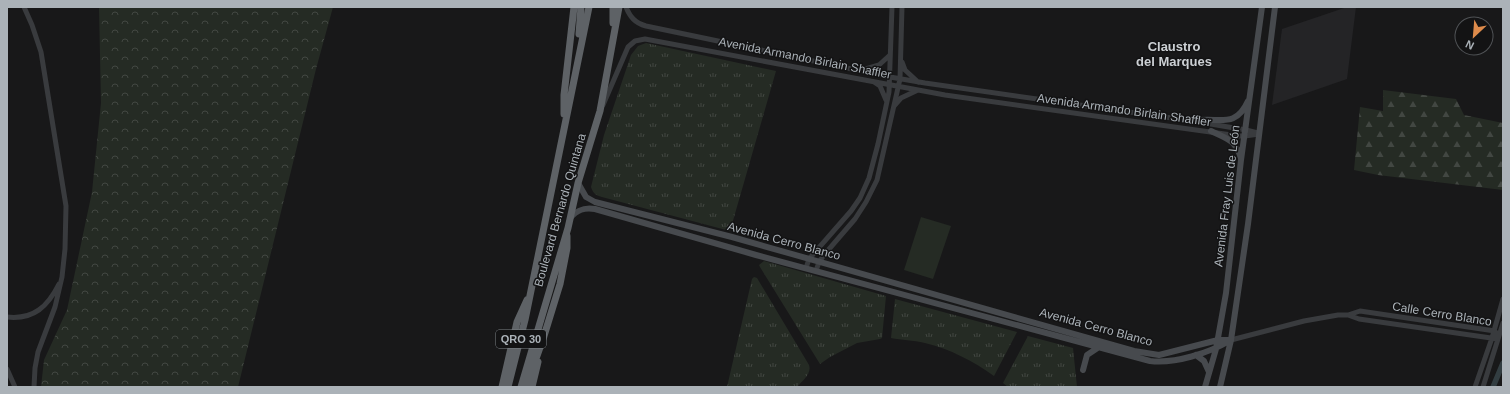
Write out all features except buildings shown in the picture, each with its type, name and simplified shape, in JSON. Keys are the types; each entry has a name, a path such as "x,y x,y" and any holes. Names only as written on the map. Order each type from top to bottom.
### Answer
{"highway":[{"path":"565,128 564,95 574,7"},
{"name":"Boulevard Bernardo Quintana","path":"579,60 581,7"},
{"name":"Boulevard Bernardo Quintana","path":"508,387 525,320 589,7"},
{"name":"Boulevard Bernardo Quintana","path":"613,7 613,37"},
{"name":"Boulevard Bernardo Quintana","path":"521,387 568,228 578,183 600,111 619,7"},
{"path":"526,387 540,350 560,284 567,248 568,228"},
{"path":"502,387 517,322 531,290"},
{"path":"532,387 540,350"}],"main road":[{"name":"Avenida Fray Luis de León","path":"1205,387 1216,349 1226,293 1241,160 1251,96 1262,7"},
{"name":"Avenida Fray Luis de León","path":"1220,387 1231,340 1248,224 1276,7"},
{"path":"1193,121 1204,119 1234,119 1242,112 1251,96"},
{"path":"1211,131 1231,140 1235,144 1241,160"},
{"name":"Avenida Cerro Blanco","path":"578,183 586,197 595,202 732,237 1149,354 1164,354 1218,340 1231,340"},
{"name":"Avenida Cerro Blanco","path":"570,218 580,210 591,209 816,271 1158,362 1196,355 1216,349 1231,340"},
{"path":"1083,370 1087,355 1099,347"},
{"path":"1196,355 1204,361 1209,373"}],"street":[{"path":"24,7 41,52 66,206 66,237 62,277 55,307 38,352 34,387"},
{"name":"Avenida Armando Birlain Shaffler","path":"626,7 632,19 638,24 890,77 1193,121 1245,133"},
{"path":"806,268 808,259 851,211 864,190 873,166 887,102 890,77 892,7"},
{"path":"816,271 819,262 855,219 866,202 875,185 881,168 900,79 902,7"},
{"name":"Avenida Armando Birlain Shaffler","path":"600,111 610,92 626,50 631,44 642,40 746,57 945,95 1211,131 1259,134"},
{"path":"859,70 879,65 890,55"},
{"path":"901,58 905,70 918,82"},
{"path":"874,82 880,86 885,94 887,102"},
{"path":"945,95 947,86"},
{"path":"893,107 901,98 918,90"},
{"path":"7,317 14,318 29,315 44,307 54,294 62,277"},
{"path":"1494,331 1501,313 1503,299"},
{"name":"Calle Cerro Blanco","path":"1231,340 1314,319 1360,312 1494,331 1495,338 1359,319 1348,315"},
{"path":"1475,387 1503,322"},
{"path":"1483,387 1495,338"},
{"path":"7,369 15,387"}],"shaded area":[{"path":"1347,7 1356,7 1347,79 1272,105 1282,29"}],"green space":[{"path":"99,7 333,7 316,69 238,387 41,387 44,360 67,310 92,192 101,103"},
{"path":"646,43 776,71 730,231 602,197 595,194 591,187 604,135 631,55 638,46"},
{"path":"1383,90 1456,99 1464,115 1503,123 1503,190 1378,175 1354,170 1360,107 1383,111"},
{"path":"921,217 951,226 933,279 904,270"},
{"path":"764,261 886,296 882,338 857,343 820,364 760,267 759,265"},
{"path":"754,277 757,278 809,365 810,368 808,374 797,387 727,387 752,279"},
{"path":"895,299 1017,332 994,376 978,365 952,352 921,342 891,338"},
{"path":"1028,336 1073,348 1077,387 1008,387 1003,383"}],"waterway":[{"path":"1493,387 1503,363"}],"district":[{"name":"Claustro del Marques","path":"1174,54"}]}
